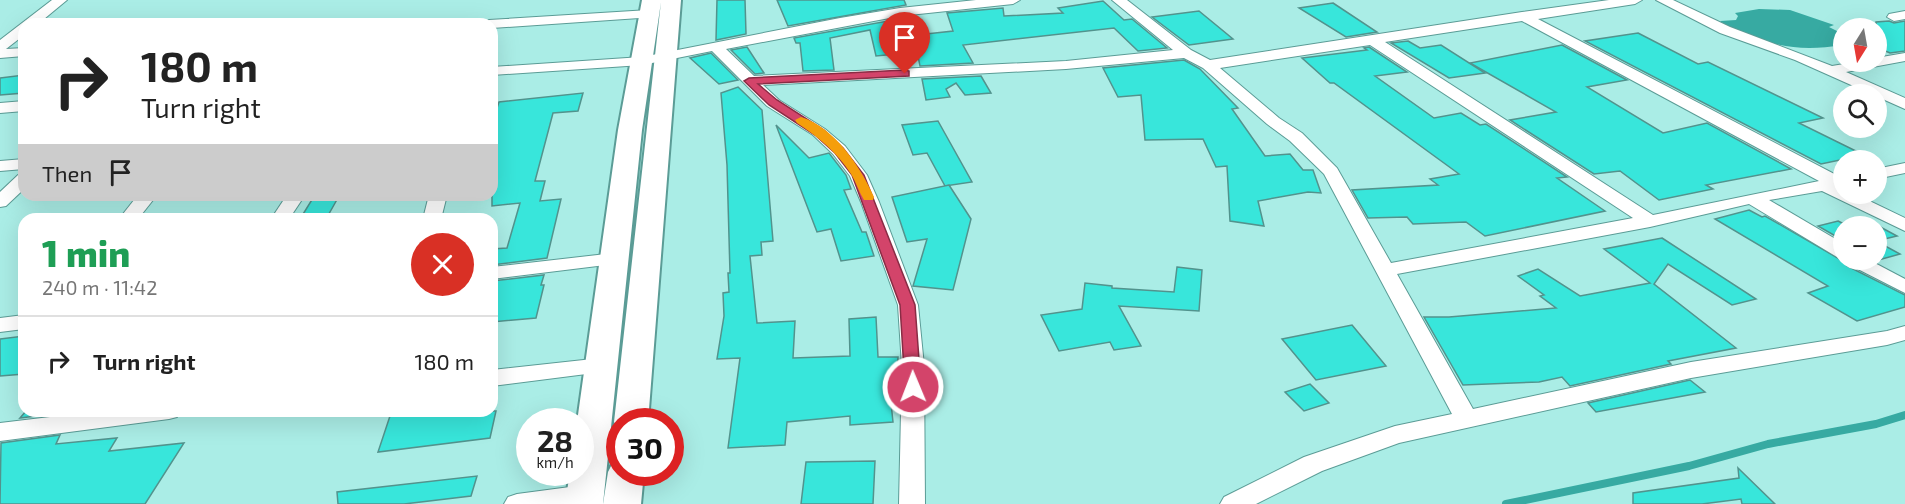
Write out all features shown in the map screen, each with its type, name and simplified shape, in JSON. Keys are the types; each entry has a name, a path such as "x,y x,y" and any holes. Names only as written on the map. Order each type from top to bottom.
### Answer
{"main road":[{"path":"632,408 657,5"},
{"path":"585,500 630,130 654,58"},
{"path":"622,504 624,486"}],"street":[{"path":"37,18 60,0"},
{"path":"498,71 654,58 900,12 1013,0"},
{"path":"1119,0 1186,53 1208,65 1273,121 1296,137 1331,172 1467,419"},
{"path":"1208,65 1635,0"},
{"path":"1663,0 1734,34 1833,70"},
{"path":"498,23 657,5"},
{"path":"1522,16 1833,182"},
{"path":"0,47 18,33"},
{"path":"1372,40 1650,221"},
{"path":"716,47 773,103 819,132 839,150 858,175 870,202 908,305 913,366 912,504"},
{"path":"0,54 18,52"},
{"path":"749,81 1066,65 1186,53"},
{"path":"1887,60 1905,57"},
{"path":"1837,72 1905,104"},
{"path":"0,108 18,106"},
{"path":"0,166 18,164"},
{"path":"1887,172 1905,168"},
{"path":"1385,270 1650,221 1752,198 1833,183"},
{"path":"0,202 18,185"},
{"path":"1752,198 1833,246"},
{"path":"133,213 143,201"},
{"path":"1870,204 1905,225"},
{"path":"498,272 615,260"},
{"path":"1874,270 1905,287"},
{"path":"0,325 18,323"},
{"path":"1233,504 1313,464 1395,435 1691,370 1887,338 1905,333"},
{"path":"498,377 602,366"},
{"path":"0,432 120,417"},
{"path":"517,504 585,500"}],"water":[{"path":"1759,9 1790,10 1833,25 1829,27 1833,29 1833,46 1810,48 1782,45 1724,27 1720,21 1736,20 1738,16 1735,13"}],"building":[{"path":"717,0 745,0 746,34 716,40"},
{"path":"777,0 904,0 906,5 788,26"},
{"path":"1103,1 1124,20 1132,19 1167,48 1138,51 1114,28 963,45 973,63 920,66 918,56 897,58 896,54 876,56 870,30 830,38 834,70 803,71 800,43 796,43 794,38 910,17 917,35 953,31 947,13 1003,8 1004,16 1063,13 1058,8"},
{"path":"1333,3 1377,32 1346,37 1299,8"},
{"path":"1199,11 1233,39 1189,45 1152,17"},
{"path":"1887,21 1894,23 1905,21 1905,51 1887,52"},
{"path":"1638,33 1698,64 1708,62 1823,118 1799,123 1854,150 1833,150 1833,161 1821,164 1585,41"},
{"path":"1408,41 1420,48 1441,45 1485,73 1449,78 1391,43"},
{"path":"1562,45 1627,80 1587,87 1663,133 1707,123 1791,169 1706,185 1713,189 1659,200 1620,171 1594,174 1510,120 1556,112 1470,63"},
{"path":"747,47 764,73 755,74 731,50"},
{"path":"1369,47 1407,72 1375,76 1434,118 1461,113 1480,125 1486,124 1567,177 1557,178 1605,211 1485,236 1466,222 1413,224 1407,217 1368,218 1352,190 1438,185 1430,179 1459,174 1334,83 1330,83 1302,58 1367,50 1364,48"},
{"path":"711,53 738,80 719,84 690,58"},
{"path":"1184,60 1200,69 1238,108 1232,109 1265,156 1290,154 1303,170 1313,170 1321,193 1308,192 1258,201 1264,226 1230,221 1227,166 1216,167 1203,139 1145,140 1141,95 1118,97 1103,68"},
{"path":"18,76 18,94 0,95 0,78"},
{"path":"981,76 991,93 965,95 956,83 946,89 950,97 926,100 922,79"},
{"path":"738,87 762,110 773,241 761,242 762,255 750,256 757,323 795,321 793,358 850,356 849,319 876,317 878,357 898,357 896,403 891,403 893,422 850,425 850,416 787,422 785,445 728,448 740,358 717,359 724,316 723,293 729,292 728,273 730,273 727,165 721,93"},
{"path":"583,93 578,111 553,113 535,181 545,181 540,201 561,199 547,258 498,264 498,249 507,248 520,203 492,206 492,201 498,201 499,102"},
{"path":"938,121 972,182 945,186 927,153 913,155 902,125"},
{"path":"776,125 809,158 829,153 846,175 851,189 844,190 862,232 866,232 874,256 841,261 831,229 817,232"},
{"path":"949,185 971,219 953,290 913,286 927,239 907,242 892,197"},
{"path":"311,201 336,201 329,213 304,213"},
{"path":"1749,210 1762,217 1765,216 1833,255 1833,270 1855,270 1905,295 1905,307 1857,321 1808,293 1828,286 1715,219"},
{"path":"1833,222 1833,235 1818,226"},
{"path":"1887,231 1897,236 1887,238"},
{"path":"1662,238 1756,299 1732,305 1668,264 1654,284 1736,348 1668,361 1671,364 1570,386 1562,377 1539,382 1463,385 1424,317 1556,308 1540,296 1544,295 1518,276 1538,269 1580,296 1650,283 1604,249"},
{"path":"1887,247 1900,254 1887,258"},
{"path":"1177,267 1202,270 1199,311 1119,306 1141,346 1114,350 1110,342 1059,351 1041,315 1082,309 1085,283 1112,286 1112,288 1174,292"},
{"path":"544,275 541,285 544,285 536,318 498,321 498,280"},
{"path":"1352,325 1386,366 1316,380 1282,339"},
{"path":"18,337 18,374 0,376 0,339"},
{"path":"1690,380 1705,392 1596,412 1588,403"},
{"path":"1310,384 1329,403 1304,411 1285,392"},
{"path":"390,417 495,417 490,438 378,452"},
{"path":"60,435 56,444 117,438 109,451 184,443 145,504 0,504 1,443"},
{"path":"875,461 873,504 801,504 806,462"},
{"path":"1738,468 1775,504 1742,504 1741,499 1702,504 1633,504 1633,493 1739,478"},
{"path":"477,476 471,496 404,504 338,504 337,492"}],"waterway":[{"path":"1506,504 1689,466 1768,444 1876,424 1905,415"}],"slow traffic":[{"path":"801,120 839,150 858,175 868,197"}],"route":[{"path":"905,74 749,81 773,103 819,132 839,150 858,175 908,305 913,387"}]}
